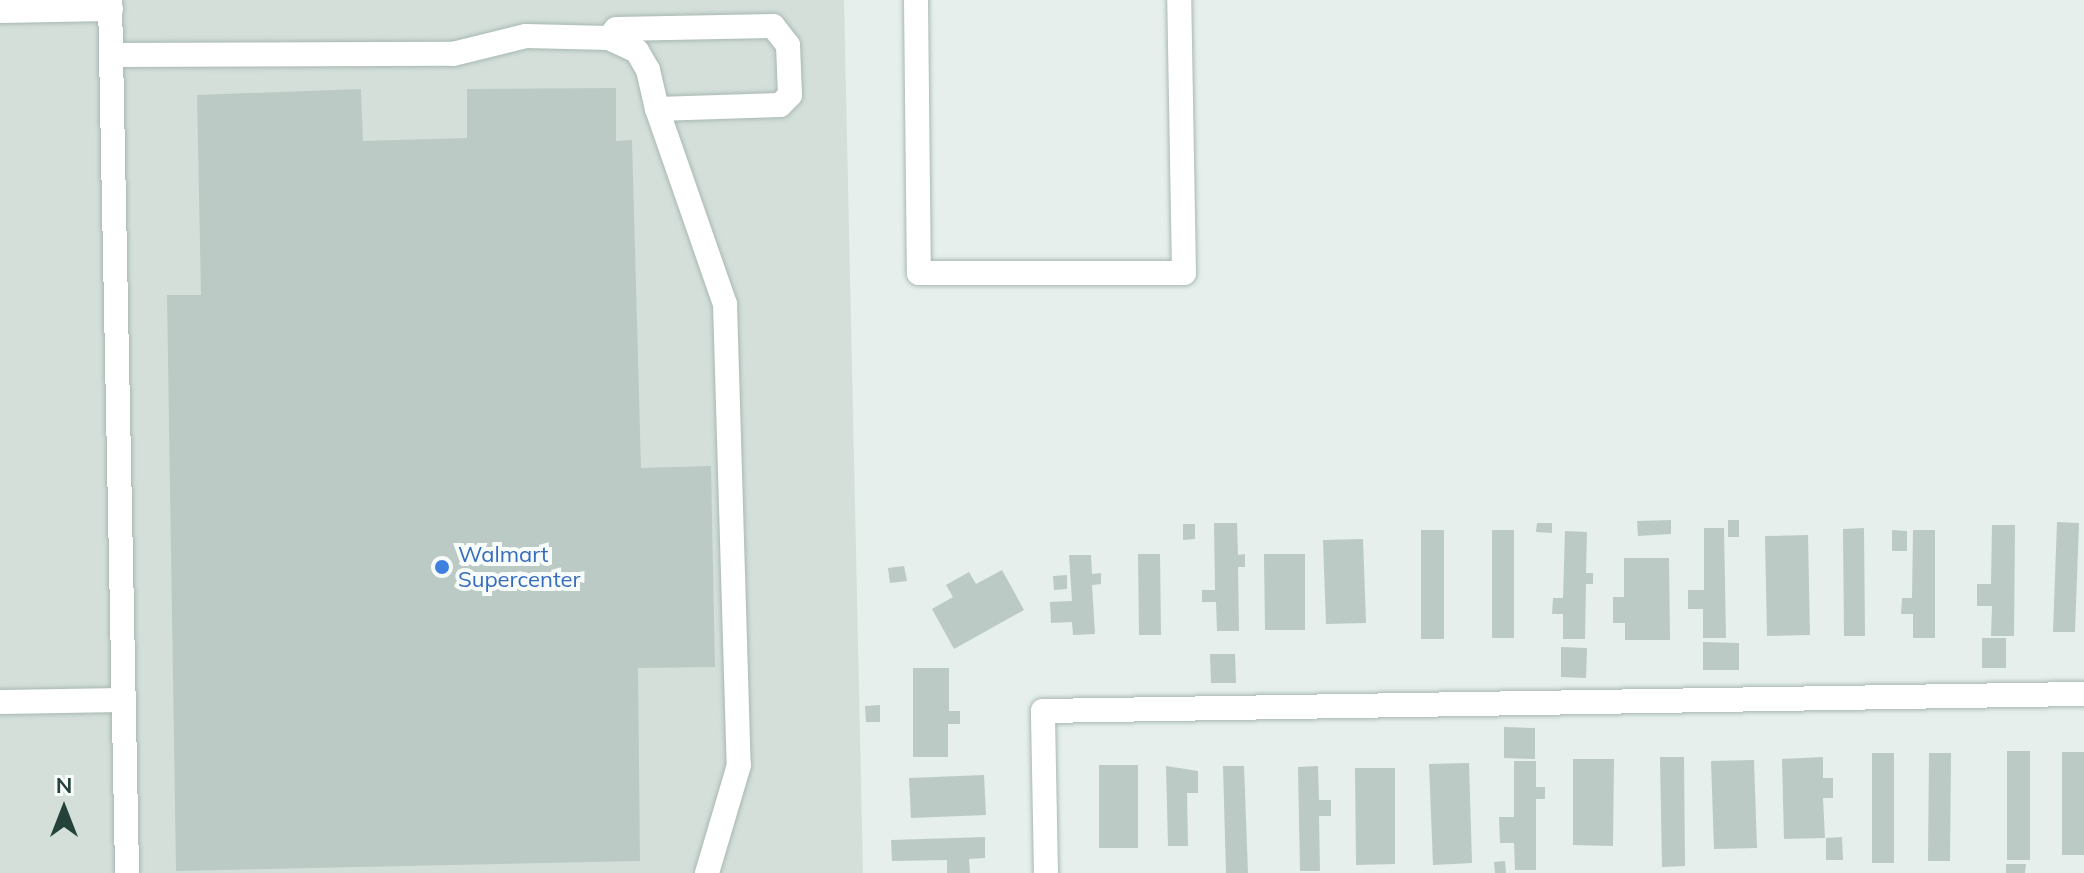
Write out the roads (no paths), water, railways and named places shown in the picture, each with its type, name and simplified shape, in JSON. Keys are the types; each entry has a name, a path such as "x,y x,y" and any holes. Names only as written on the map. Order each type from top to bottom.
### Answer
{"street":[{"path":"916,0 919,273 1184,273 1179,0"},
{"path":"0,11 110,4 127,873"},
{"path":"609,38 616,29 773,26 788,45 790,95 780,105 657,109"},
{"path":"112,55 453,54 526,36 609,38 637,51 648,70 657,109 725,304 739,765 707,873"},
{"path":"1046,873 1043,711 2084,694"},
{"path":"0,702 124,700"}],"place":[{"name":"Walmart Supercenter","path":"442,567"}]}
